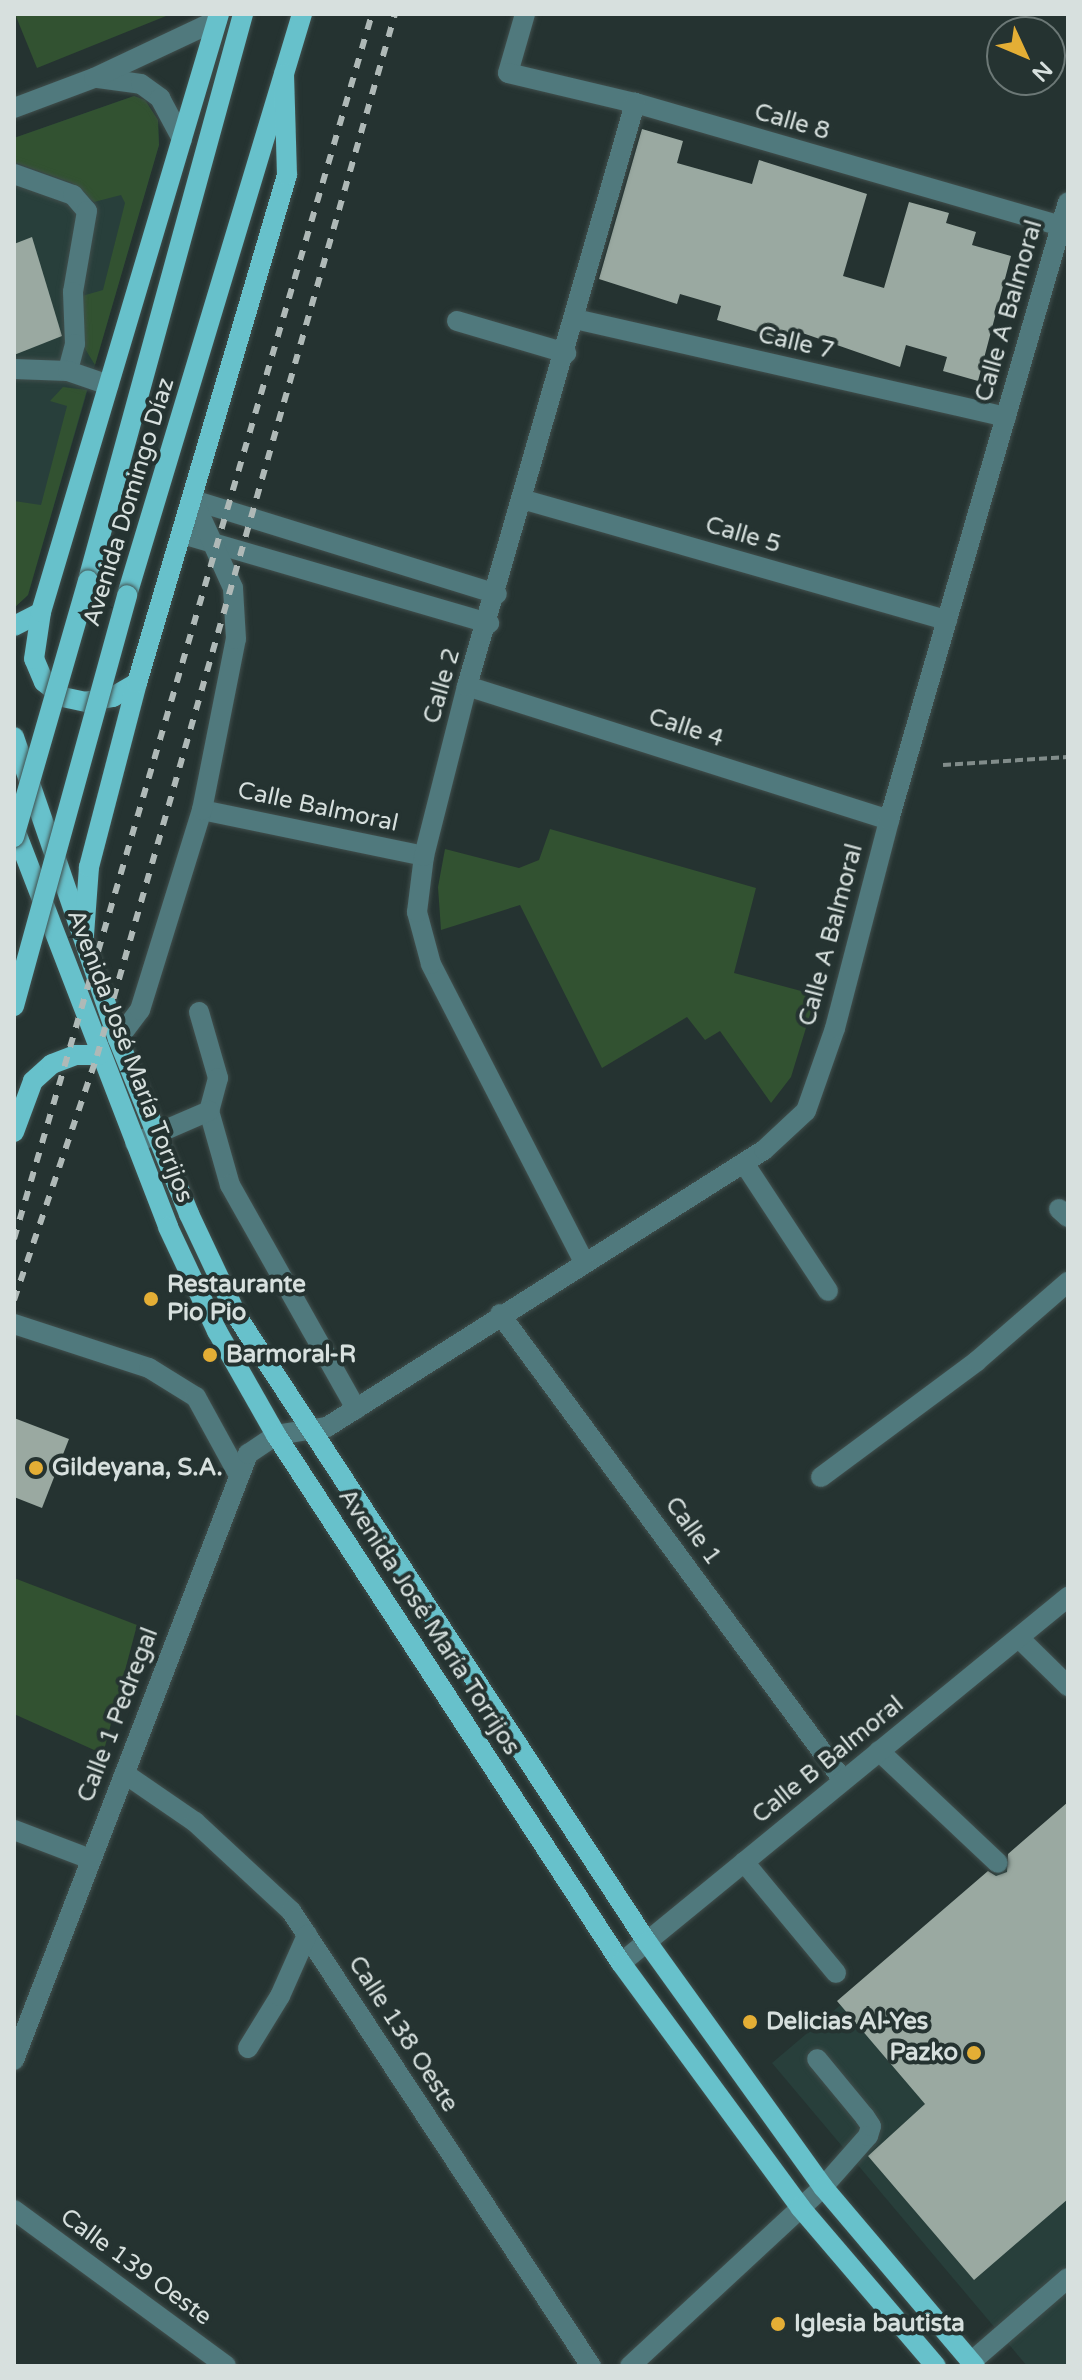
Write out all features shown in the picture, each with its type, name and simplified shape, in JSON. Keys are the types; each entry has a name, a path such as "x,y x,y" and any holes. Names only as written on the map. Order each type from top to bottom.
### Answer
{"main road":[{"name":"Avenida Domingo Díaz","path":"14,837 243,14"},
{"name":"Avenida Domingo Díaz","path":"14,1006 127,595 302,14"},
{"path":"137,683 113,697 86,702 63,697 44,682 34,659 41,612 218,17"},
{"path":"83,947 89,867 137,683 287,175 284,74"},
{"path":"14,626 41,612"},
{"name":"Avenida José María Torrijos","path":"14,737 83,947 118,1039 238,1318 647,1942 823,2187 973,2364"},
{"name":"Avenida José María Torrijos","path":"14,827 135,1143 217,1331 276,1435 621,1963 800,2207 936,2366"},
{"path":"14,1132 18,1095 33,1081 52,1064 75,1055 100,1055"}],"street":[{"name":"Calle 8","path":"525,14 508,73 635,103 1061,226"},
{"path":"14,108 94,78 218,17"},
{"path":"94,78 141,84 174,117 182,139"},
{"name":"Calle 2","path":"584,1262 431,964 417,912 424,856 467,686 525,500 635,103"},
{"path":"18,178 73,195 87,211 73,292 75,344 68,371"},
{"name":"Calle A Balmoral","path":"310,1430 327,1427 500,1314 744,1163 806,1111 835,1028 889,820 1068,202"},
{"name":"Calle 7","path":"575,319 1006,417"},
{"path":"457,321 566,353"},
{"path":"14,369 68,371 109,385"},
{"path":"118,1039 140,1010 202,810 236,639 233,588 217,545 193,500"},
{"path":"193,500 497,594"},
{"name":"Calle 5","path":"525,500 947,620"},
{"path":"182,534 489,623"},
{"name":"Calle 4","path":"467,686 889,820"},
{"name":"Calle Balmoral","path":"202,810 424,856"},
{"path":"199,1012 218,1078 209,1111 230,1185 356,1409"},
{"path":"135,1143 209,1111"},
{"path":"744,1163 828,1291"},
{"path":"821,1477 977,1361 1068,1282"},
{"name":"Calle 1","path":"500,1314 843,1780"},
{"path":"14,1324 149,1368 196,1397 237,1472"},
{"path":"276,1435 310,1430"},
{"name":"Calle 1 Pedregal","path":"14,2060 237,1472 260,1442 276,1435"},
{"name":"Calle B Balmoral","path":"621,1963 1068,1597"},
{"path":"1019,1638 1068,1686"},
{"path":"879,1751 998,1863"},
{"name":"Calle 138 Oeste","path":"125,1774 195,1822 248,1867 307,1935 591,2366"},
{"path":"14,1830 90,1859"},
{"path":"744,1862 836,1973"},
{"path":"248,2048 280,1996 307,1935"},
{"path":"630,2366 823,2187 871,2126 817,2059"},
{"name":"Calle 139 Oeste","path":"14,2210 226,2366"},
{"path":"973,2364 1068,2278"}],"path":[{"path":"943,765 1068,757"}],"shaded area":[{"path":"134,96 145,100 158,120 159,145 28,595 14,608 14,138"},
{"name":"Pazko","path":"1068,1812 1068,2366 1027,2366 772,2063"}],"green space":[{"path":"15,14 171,14 37,68"},
{"path":"134,96 145,100 158,120 159,145 95,365 84,347 82,296 103,290 125,203 121,195 94,202 72,183 14,162 14,138"},
{"path":"63,387 87,390 28,595 14,608 14,501 41,505 67,406 50,401"},
{"path":"550,829 756,888 734,973 816,995 791,1077 771,1103 720,1031 705,1040 687,1017 602,1068 520,905 441,930 438,887 445,849 519,868 539,860"},
{"path":"14,1578 137,1625 103,1754 14,1714"}],"building":[{"path":"642,129 683,141 677,163 752,184 759,160 867,194 843,276 884,288 909,202 949,213 946,223 976,232 972,245 1011,256 978,381 943,371 947,357 906,345 900,367 791,329 788,341 717,320 721,306 680,294 677,304 599,279"},
{"path":"32,237 62,336 14,355 14,244"},
{"name":"Gildeyana, S.A.","path":"14,1418 69,1439 42,1508 14,1497"},
{"name":"Pazko","path":"1068,1802 1068,2199 974,2280 868,2156 925,2104 837,2001 988,1871 996,1876 1007,1872 1008,1854"}],"railway":[{"path":"14,1239 372,14"},
{"path":"14,1300 97,1056 395,14"}],"place":[{"name":"Restaurante Pio Pio","path":"151,1299"},
{"name":"Barmoral-R","path":"210,1355"},
{"name":"Gildeyana, S.A.","path":"36,1468"},
{"name":"Delicias Al-Yes","path":"750,2022"},
{"name":"Pazko","path":"974,2053"},
{"name":"Iglesia bautista","path":"778,2324"}]}
